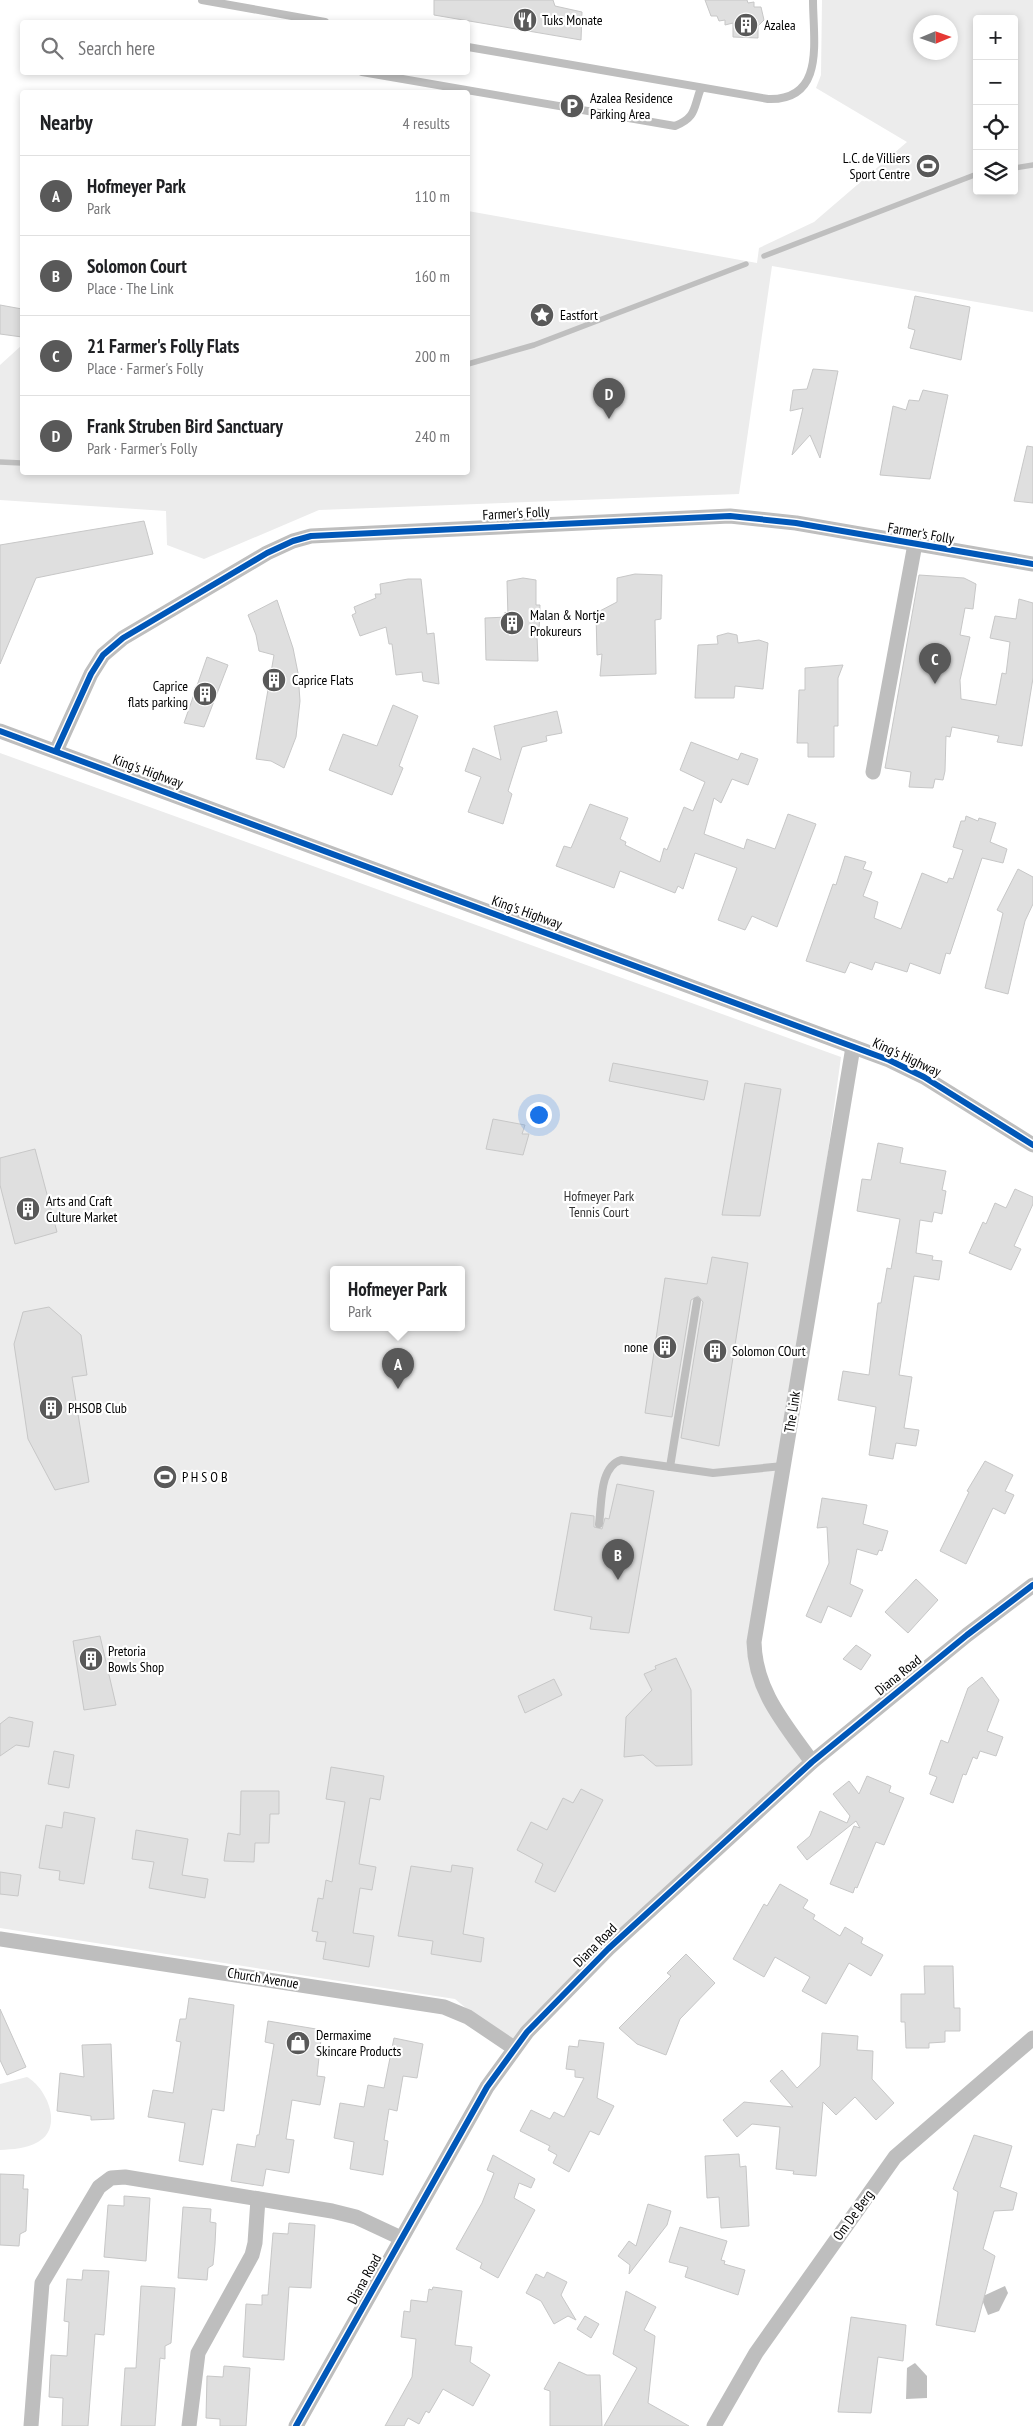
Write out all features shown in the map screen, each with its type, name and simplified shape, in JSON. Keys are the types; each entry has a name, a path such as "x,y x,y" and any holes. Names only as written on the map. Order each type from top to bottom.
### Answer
{"street":[{"name":"Farmer's Folly","path":"56,751 91,674 103,655 123,638 267,553 293,541 311,536 730,516 796,523 1033,564"},
{"path":"873,772 915,544"},
{"name":"King's Highway","path":"0,731 853,1047 924,1077 1033,1145"},
{"name":"The Link","path":"812,1762 769,1702 760,1683 754,1657 754,1642 853,1047"},
{"name":"Diana Road","path":"296,2426 486,2087 514,2048 542,2016 608,1949 812,1762 967,1635 1033,1585"},
{"name":"Church Avenue","path":"0,1939 444,2007 468,2017 514,2048"},
{"name":"Om De Berg","path":"714,2426 756,2353 895,2157 1033,2038"},
{"path":"31,2426 42,2283 104,2182 111,2178 125,2177 332,2211 356,2217 402,2238"},
{"path":"189,2426 198,2353 252,2255 255,2243 258,2199"}],"lane":[{"path":"202,0 306,20"},
{"path":"470,47 768,100 791,98 807,84 813,63 813,0"},
{"path":"379,75 466,90"},
{"path":"470,91 675,126 688,120 694,113 701,88"},
{"path":"670,1467 697,1301"},
{"path":"599,1524 606,1472 613,1462 621,1460 713,1473 783,1466"}],"green space":[{"path":"822,0 1033,0 1033,312 772,266 739,494 319,510 204,559 167,545 166,511 0,500 0,365 20,347 20,475 470,475 470,211 757,263 759,248 814,222 907,142 816,88 821,75"},
{"name":"Hofmeyer Park Tennis Court","path":"0,753 841,1057 757,1669 812,1762 514,2048 455,1999 0,1928"},
{"path":"27,2077 41,2090 46,2099 50,2108 50,2127 46,2136 38,2142 29,2146 0,2150 0,2084"}],"shaded area":[{"path":"1005,2286 1008,2293 999,2311 988,2315 981,2297"},
{"path":"915,2363 927,2376 927,2398 906,2399 907,2368"}],"building":[{"name":"Tuks Monate","path":"434,0 553,0 555,6 582,12 581,40 470,20 434,15"},
{"name":"Azalea","path":"705,0 747,0 748,3 754,2 754,7 761,7 764,20 758,26 758,38 733,37 733,23 725,25 725,20 719,21 717,16 711,16"},
{"path":"915,296 970,307 961,360 910,348 915,330 908,328"},
{"path":"0,305 20,309 20,337 0,334"},
{"path":"813,369 838,371 820,458 810,435 792,455 803,408 790,411 793,390 807,389"},
{"path":"923,390 948,395 930,479 880,475 893,406 906,410 909,400 919,401"},
{"path":"1027,446 1033,447 1033,503 1014,501"},
{"path":"144,521 153,554 36,578 0,664 0,545"},
{"path":"635,574 662,575 661,619 655,620 656,674 600,676 602,654 597,655 596,613 617,602 617,578"},
{"path":"919,575 964,578 976,584 973,609 965,608 960,635 970,637 960,680 961,699 996,705 1002,673 1006,674 1010,642 990,638 995,616 1016,619 1019,599 1033,603 1033,678 1022,746 997,742 999,736 952,727 950,737 946,736 943,780 935,779 933,788 909,787 911,772 885,768"},
{"name":"Malan & Nortje Prokureurs","path":"523,578 536,580 536,605 540,605 539,634 537,636 538,661 486,660 485,618 508,617 507,581"},
{"path":"408,579 421,579 427,634 434,633 439,684 423,681 422,672 396,675 392,644 389,644 386,627 360,636 352,615 356,613 354,607 376,598 375,594 381,594 380,584"},
{"name":"Caprice Flats","path":"277,600 293,648 298,673 300,701 296,737 284,768 271,761 256,759 274,655 259,651 256,635 248,615"},
{"path":"728,633 737,635 738,643 759,640 768,643 763,689 735,686 734,698 695,698 698,645 718,644 717,636"},
{"name":"Caprice flats parking","path":"207,657 228,665 204,727 184,723"},
{"path":"843,665 838,678 838,726 834,726 834,757 808,757 808,743 797,743 799,690 805,690 805,668"},
{"path":"393,705 418,716 399,766 403,768 392,795 329,770 343,734 377,746"},
{"path":"557,711 562,733 546,736 547,741 522,747 508,791 512,794 503,824 468,812 481,777 465,771 473,748 501,760 494,726"},
{"path":"691,742 738,760 741,753 758,759 748,785 732,779 721,803 714,798 704,834 744,849 747,839 775,849 788,814 816,824 777,927 752,916 745,930 718,920 737,868 695,853 683,889 678,886 675,893 620,871 614,888 556,866 564,846 571,848 590,804 628,818 620,839 626,842 625,845 660,862 664,848 667,850 684,807 693,811 705,782 680,770"},
{"path":"966,816 978,821 979,818 996,823 990,842 1007,849 1003,863 982,858 950,954 946,953 940,974 910,963 907,972 875,962 872,970 850,962 845,973 806,961 833,884 836,885 845,856 866,862 863,869 872,872 863,896 878,902 874,918 901,929 922,873 947,883 949,878 953,879 963,850 953,847 961,821 965,821"},
{"path":"1018,869 1033,877 1033,904 1025,921 1008,994 985,988 1003,913 997,910"},
{"path":"613,1063 708,1081 704,1100 609,1081"},
{"path":"745,1083 781,1089 760,1216 722,1215"},
{"path":"493,1119 525,1125 522,1134 529,1134 523,1155 486,1149"},
{"path":"878,1143 903,1148 900,1163 946,1171 942,1190 946,1191 942,1214 934,1212 932,1222 920,1220 916,1253 933,1256 932,1260 942,1261 939,1280 914,1276 899,1375 912,1377 904,1428 919,1430 916,1446 896,1443 893,1459 869,1455 876,1407 838,1400 843,1371 869,1375 878,1303 881,1303 887,1268 891,1269 900,1219 857,1211 862,1179 871,1180"},
{"name":"Arts and Craft Culture Market","path":"35,1149 57,1232 15,1244 0,1185 0,1158"},
{"path":"1015,1189 1033,1197 1033,1204 1014,1246 1021,1249 1011,1270 969,1253 983,1222 986,1224 995,1203 1006,1208"},
{"name":"Solomon COurt","path":"712,1257 748,1263 719,1446 681,1438 703,1302 698,1296 691,1300 672,1417 645,1413 665,1278 707,1284"},
{"name":"PHSOB Club","path":"49,1307 81,1335 87,1375 72,1377 89,1482 55,1490 28,1439 14,1344 23,1312"},
{"path":"985,1461 1013,1475 1005,1491 1014,1495 1005,1514 993,1508 966,1564 940,1551 969,1492 967,1491"},
{"path":"617,1484 654,1491 629,1633 590,1629 592,1617 554,1610 571,1513 594,1516 594,1527 602,1529 605,1518 609,1519"},
{"path":"822,1498 867,1505 863,1524 888,1531 882,1551 879,1550 877,1555 857,1549 850,1584 863,1590 851,1617 828,1606 821,1623 806,1616 829,1563 827,1527 817,1528"},
{"path":"916,1579 938,1600 908,1633 885,1612"},
{"name":"Pretoria Bowls Shop","path":"100,1636 116,1705 84,1710 73,1641"},
{"path":"856,1645 871,1655 861,1670 843,1659"},
{"path":"676,1658 691,1690 692,1765 656,1766 643,1755 624,1757 626,1717 652,1690 644,1674 656,1669 655,1666"},
{"path":"982,1677 999,1700 987,1731 1003,1737 996,1756 980,1751 977,1759 973,1757 966,1775 963,1774 953,1803 930,1794 937,1777 929,1774 941,1740 948,1743 968,1688"},
{"path":"554,1679 562,1695 525,1713 518,1696"},
{"path":"9,1717 33,1722 29,1747 16,1745 0,1756 0,1724"},
{"path":"54,1751 74,1755 69,1788 48,1784"},
{"path":"331,1767 384,1776 380,1800 370,1798 359,1864 376,1867 372,1890 360,1888 353,1933 374,1936 369,1967 323,1959 326,1942 316,1941 318,1932 312,1931 318,1898 323,1899 326,1880 332,1882 345,1802 326,1799"},
{"path":"867,1776 891,1786 889,1792 904,1798 884,1845 876,1842 857,1888 855,1887 853,1893 830,1884 854,1826 860,1828 856,1821 807,1860 797,1847 810,1836 820,1811 847,1823 850,1816 833,1794 849,1781 859,1794"},
{"path":"581,1789 603,1800 555,1892 535,1882 543,1864 517,1850 531,1822 547,1830 563,1798 573,1803"},
{"path":"241,1791 279,1791 279,1814 270,1814 269,1843 255,1843 254,1862 224,1861 228,1833 240,1835"},
{"path":"64,1812 95,1818 84,1884 59,1880 60,1871 39,1868 46,1825 62,1828"},
{"path":"136,1830 188,1839 182,1875 208,1879 205,1898 149,1888 154,1862 132,1859"},
{"path":"452,1865 473,1868 463,1934 484,1938 481,1962 431,1954 433,1941 398,1936 411,1866 451,1872"},
{"path":"0,1872 21,1875 18,1896 0,1894"},
{"path":"780,1884 808,1900 803,1908 815,1915 813,1919 840,1936 845,1927 863,1938 861,1943 883,1955 871,1976 849,1963 826,2004 802,1991 810,1977 775,1957 764,1977 733,1959 764,1904 767,1906"},
{"path":"686,1954 715,1983 680,2019 666,2055 637,2044 619,2028 671,1976 667,1973"},
{"path":"924,1966 953,1966 954,2008 960,2008 960,2031 945,2031 945,2042 929,2043 929,2048 906,2048 905,2022 901,2022 901,1994 925,1994"},
{"path":"189,1998 234,2005 224,2111 212,2109 203,2165 179,2161 185,2123 148,2117 153,2090 173,2093 181,2042 176,2041 180,2019 186,2019"},
{"path":"0,2009 26,2067 7,2075 0,2060"},
{"path":"268,2021 322,2030 317,2076 325,2077 320,2105 292,2100 286,2139 294,2140 289,2173 266,2169 263,2186 231,2181 237,2144 255,2147 257,2135 259,2135 274,2044 265,2042"},
{"path":"822,2033 858,2036 857,2050 873,2051 872,2079 894,2103 876,2120 855,2097 836,2115 823,2102 816,2176 793,2174 794,2171 776,2169 780,2127 752,2124 737,2137 723,2120 744,2102 793,2107 770,2081 782,2070 797,2088 820,2066"},
{"path":"394,2038 423,2044 417,2078 403,2076 397,2111 389,2109 384,2140 388,2141 383,2175 350,2169 354,2142 334,2138 340,2103 364,2107 368,2085 384,2088"},
{"path":"579,2040 604,2043 597,2098 614,2106 599,2135 590,2131 569,2172 553,2163 557,2155 548,2150 550,2146 520,2131 531,2110 550,2119 554,2112 564,2117 584,2078 575,2077 575,2070 566,2069 569,2046 578,2047"},
{"path":"111,2044 114,2119 91,2120 91,2116 57,2111 60,2073 84,2077 82,2045"},
{"path":"974,2135 1012,2146 1000,2187 1017,2193 1013,2210 994,2211 983,2249 995,2256 975,2332 936,2325 958,2192 953,2189"},
{"path":"739,2154 740,2167 746,2166 749,2226 721,2228 719,2197 707,2198 705,2156"},
{"path":"493,2155 535,2179 531,2188 519,2183 514,2198 535,2210 498,2278 480,2268 482,2263 456,2249 482,2203 494,2173 487,2170"},
{"path":"0,2174 24,2175 23,2189 28,2189 26,2231 20,2234 19,2246 0,2245"},
{"path":"124,2196 150,2198 146,2261 104,2257 108,2205 124,2206"},
{"path":"648,2204 671,2211 667,2225 629,2274 630,2265 618,2256 629,2241 636,2246"},
{"path":"183,2207 211,2209 210,2222 216,2223 213,2265 208,2268 207,2280 178,2278"},
{"path":"289,2223 315,2225 311,2288 289,2287 284,2360 243,2357 246,2304 262,2305 262,2295 268,2295 273,2233 288,2234"},
{"path":"680,2227 727,2241 721,2260 725,2261 724,2264 745,2270 738,2295 685,2277 688,2267 669,2262"},
{"path":"83,2270 109,2271 104,2335 95,2334 88,2426 62,2426 63,2398 49,2397 51,2355 67,2356 69,2322 64,2321 67,2279 82,2280"},
{"path":"547,2272 567,2282 561,2295 576,2320 568,2316 554,2324 541,2301 526,2293 536,2274 544,2278"},
{"path":"141,2286 175,2288 171,2343 165,2346 165,2359 160,2358 155,2426 121,2426 125,2368 136,2368"},
{"path":"433,2287 462,2291 455,2345 472,2347 470,2362 490,2375 473,2406 443,2389 429,2413 426,2411 419,2424 408,2418 404,2426 385,2426 412,2377 416,2339 401,2337 404,2311 410,2312 411,2300 427,2302 429,2289 432,2290"},
{"path":"626,2291 656,2307 644,2330 655,2336 648,2403 689,2426 604,2426 637,2368 613,2354"},
{"path":"585,2316 599,2324 591,2338 577,2329"},
{"path":"851,2317 906,2325 903,2361 878,2357 871,2413 838,2412"},
{"path":"559,2362 587,2375 600,2375 602,2426 550,2426 550,2391 544,2389"},
{"path":"224,2366 250,2368 246,2426 220,2426 220,2419 206,2418 207,2376 223,2377"}],"waterway":[{"path":"1018,167 1033,165"},
{"path":"764,256 973,176"},
{"path":"470,363 534,345 746,264"},
{"path":"0,462 20,463"}],"cycle path":[{"path":"56,751 91,674 103,655 123,638 267,553 293,541 311,536 730,516 796,523 1033,564"},
{"path":"0,731 889,1060 924,1077 1033,1145"},
{"path":"296,2426 487,2087 527,2032 608,1949 812,1762 967,1635 1033,1585"}],"place":[{"name":"Tuks Monate","path":"525,20"},
{"name":"Azalea","path":"746,25"},
{"name":"Azalea Residence Parking Area","path":"572,106"},
{"name":"L.C. de Villiers Sport Centre","path":"928,166"},
{"name":"Eastfort","path":"542,315"},
{"name":"Frank Struben Bird Sanctuary","path":"609,419"},
{"name":"Malan & Nortje Prokureurs","path":"512,623"},
{"name":"Caprice Flats","path":"274,680"},
{"name":"21 Farmer's Folly Flats","path":"935,684"},
{"name":"Caprice flats parking","path":"205,694"},
{"name":"Arts and Craft Culture Market","path":"28,1209"},
{"name":"none","path":"665,1347"},
{"name":"Solomon COurt","path":"715,1351"},
{"name":"Hofmeyer Park","path":"398,1389"},
{"name":"PHSOB Club","path":"51,1408"},
{"name":"P H S O B","path":"165,1477"},
{"name":"Solomon Court","path":"618,1580"},
{"name":"Pretoria Bowls Shop","path":"91,1659"},
{"name":"Dermaxime Skincare Products","path":"298,2043"}]}
